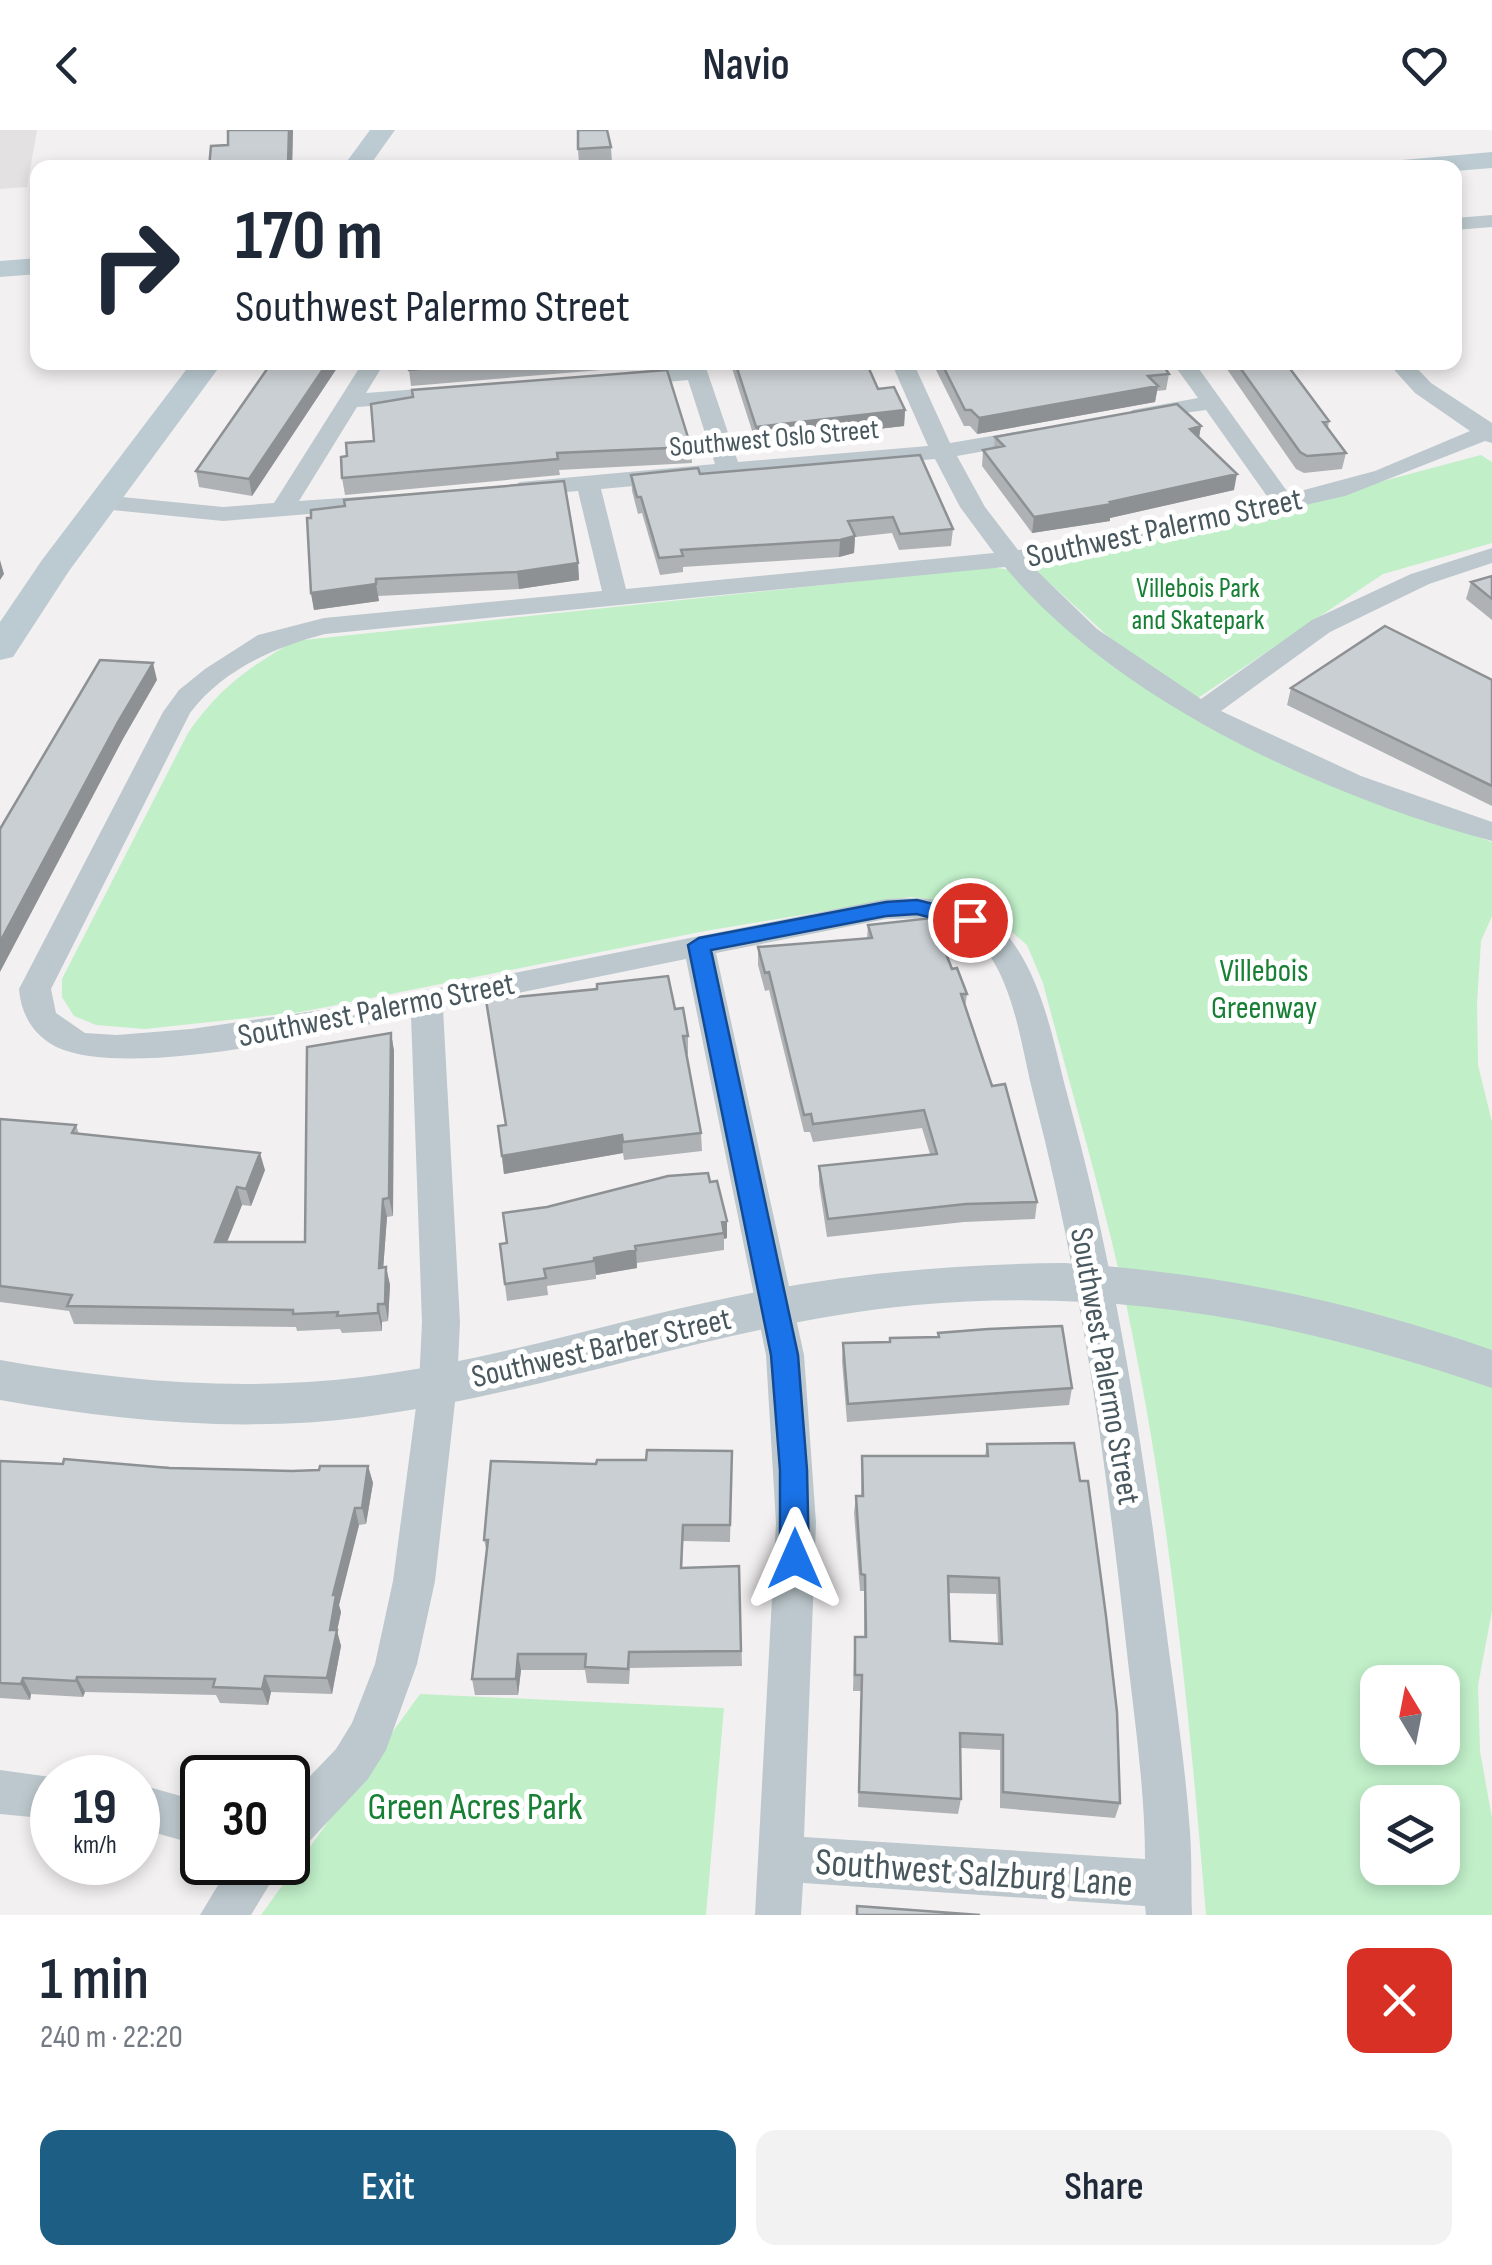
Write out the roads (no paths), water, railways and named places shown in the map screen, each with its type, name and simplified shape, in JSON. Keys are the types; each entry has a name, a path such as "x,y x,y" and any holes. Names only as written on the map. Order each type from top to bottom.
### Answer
{"main road":[{"path":"361,160 383,130"},
{"path":"1462,163 1492,160"},
{"path":"0,270 30,267"},
{"path":"0,649 102,502 202,370"}],"street":[{"path":"1462,223 1492,221"},
{"path":"280,512 369,370"},
{"path":"604,381 681,370"},
{"path":"696,370 729,471"},
{"path":"906,370 971,505 1012,560 1109,650 1268,745 1358,786 1492,832"},
{"path":"1188,370 1282,502"},
{"path":"1405,370 1422,388 1490,433"},
{"path":"351,401 474,392"},
{"path":"1112,420 1210,403"},
{"name":"Southwest Oslo Street","path":"494,492 945,451 1064,429"},
{"name":"Southwest Palermo Street","path":"1168,1900 1168,1828 1135,1536 1097,1283 1065,1145 1020,985 996,942 983,928 948,913 902,908 699,945 262,1035 128,1046 93,1046 71,1040 40,1018 34,998 38,979 178,712 214,674 268,641 324,626 1083,550 1382,476 1490,433"},
{"path":"588,483 616,598"},
{"path":"102,502 222,514 416,499"},
{"path":"1204,710 1322,626 1420,579 1492,555"},
{"path":"699,945 763,1265 785,1355 796,1523 778,1915"},
{"path":"310,1809 352,1764 384,1707 414,1581 438,1384 440,1234 428,1002"},
{"name":"Southwest Barber Street","path":"0,1380 74,1394 281,1405 367,1397 511,1370 706,1320 918,1287 1010,1281 1097,1283 1263,1301 1408,1339 1492,1369"},
{"path":"0,1792 30,1794"},
{"name":"Southwest Salzburg Lane","path":"782,1859 1168,1900"},
{"path":"223,1915 244,1885"}],"park label":[{"name":"Villebois Park and Skatepark","path":"1198,603"},
{"name":"Villebois Greenway","path":"1264,988"},
{"name":"Green Acres Park","path":"475,1806"}]}
